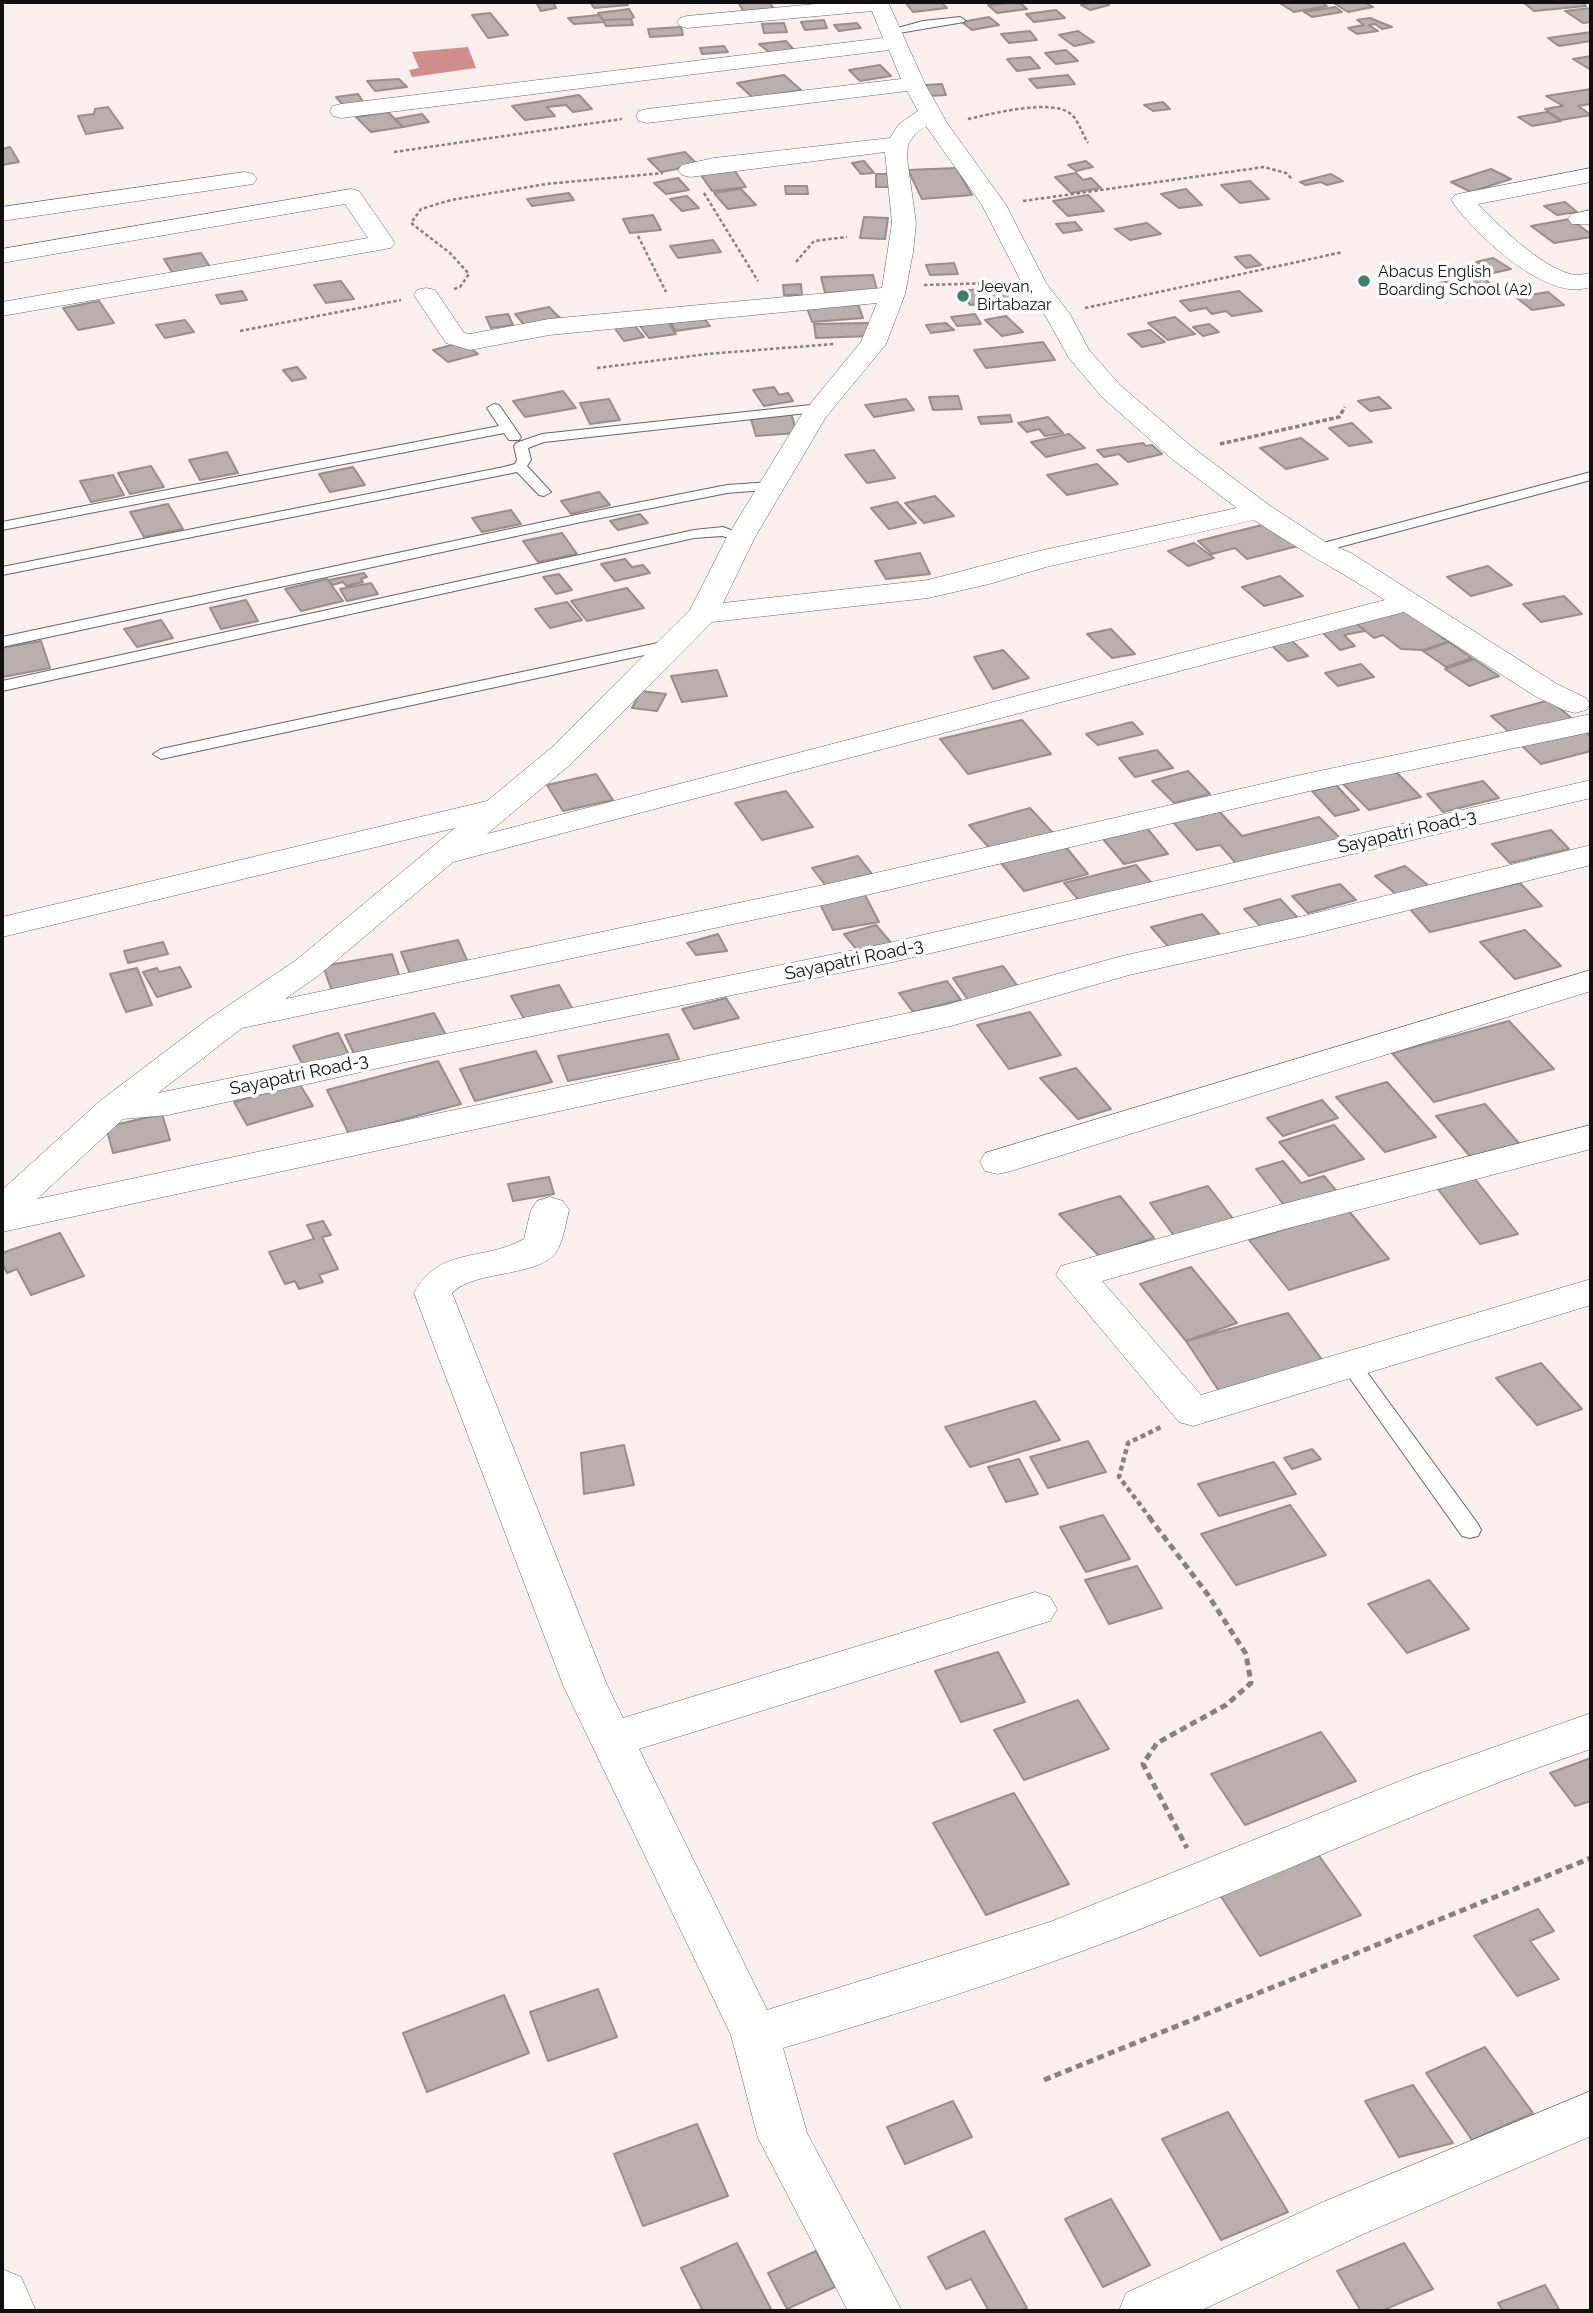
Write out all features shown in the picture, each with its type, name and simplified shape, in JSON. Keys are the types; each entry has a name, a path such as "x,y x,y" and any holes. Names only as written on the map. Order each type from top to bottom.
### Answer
{"street":[{"path":"687,22 879,3 914,84 933,118 994,205 1035,285 1057,314 1078,353 1111,391 1182,453 1259,511 1317,549 1341,559 1546,690 1587,710"},
{"path":"341,111 895,37"},
{"path":"647,116 914,84"},
{"path":"2,1210 113,1109 229,1021 307,968 561,756 703,614 741,537 820,408 873,344 894,289 904,223 896,158 897,144 907,129 933,118"},
{"path":"690,170 897,144"},
{"path":"1591,175 1529,185 1463,201 1500,239 1558,278 1572,282 1591,280"},
{"path":"2,214 245,179"},
{"path":"2,256 351,196 383,243 2,309"},
{"path":"426,295 455,338 470,342 549,327 773,306 894,289"},
{"path":"703,614 928,589 979,578 1039,560 1259,511"},
{"path":"444,855 1409,602"},
{"path":"229,1021 828,894 1305,783 1587,710"},
{"name":"Sayapatri Road-3","path":"113,1109 168,1103 406,1051 893,952 1591,789"},
{"path":"2,927 499,808"},
{"path":"2,1219 951,1015 1122,966 1304,926 1591,855"},
{"path":"998,1162 1591,980"},
{"path":"1591,1137 1283,1217 1075,1275 1193,1412 1591,1292"},
{"path":"550,1210 541,1246 527,1256 441,1280 433,1293 584,1685 755,2035 783,2138 876,2311"},
{"path":"612,1739 1035,1609"},
{"path":"755,2035 913,1989 1156,1902 1419,1792 1591,1731"},
{"path":"1145,2311 1341,2219 1591,2113"},
{"path":"2,2294 10,2311"}],"lane":[{"path":"895,37 923,24 960,20"},
{"path":"2,572 520,467 524,460 521,446 494,408"},
{"path":"521,446 542,438 820,408"},
{"path":"2,526 508,428"},
{"path":"520,467 544,492"},
{"path":"1317,549 1591,476"},
{"path":"2,642 727,489 771,486"},
{"path":"2,686 694,534 723,531 741,537"},
{"path":"161,754 672,645"},
{"path":"1351,1365 1470,1530"}],"path":[{"path":"933,118 1027,108 1064,109 1073,116 1076,128 1088,143"},
{"path":"394,152 647,116"},
{"path":"994,205 1264,167 1286,173 1292,179"},
{"path":"240,331 460,287 469,274 460,260 430,240 411,223 421,209 451,200 546,184 690,170 773,306"},
{"path":"638,236 674,309 674,315"},
{"path":"796,262 814,241 848,237"},
{"path":"1057,314 1343,252"},
{"path":"894,289 994,283"},
{"path":"597,368 707,354 873,344"},
{"path":"1182,453 1339,417 1345,407"},
{"path":"1193,1412 1128,1443 1119,1477 1208,1595 1246,1654 1251,1683 1226,1706 1157,1743 1143,1765 1206,1880"},
{"path":"1044,2080 1591,1858"}],"shaded area":[{"path":"468,47 476,68 412,77 409,70 419,68 412,52"}],"building":[{"path":"536,2 553,2 556,8 541,11"},
{"path":"590,2 626,2 628,5 594,8"},
{"path":"738,2 769,2 774,9 744,12"},
{"path":"905,2 941,2 947,8 913,12"},
{"path":"1019,2 1027,9 997,13 988,5"},
{"path":"1094,2 1109,5 1090,10 1081,5"},
{"path":"1278,2 1320,2 1327,6 1294,12"},
{"path":"1332,2 1364,2 1373,7 1348,12"},
{"path":"1523,2 1582,2 1586,6 1534,11"},
{"path":"1335,7 1342,12 1312,17 1304,12"},
{"path":"1591,8 1591,22 1583,23 1565,11"},
{"path":"629,9 634,17 631,19 603,20 598,13"},
{"path":"1056,10 1065,18 1034,22 1026,14"},
{"path":"490,13 508,35 488,38 472,15"},
{"path":"599,15 604,22 574,24 568,18"},
{"path":"989,17 999,25 972,30 962,22"},
{"path":"1370,18 1392,27 1382,29 1375,24 1369,25 1378,31 1357,34 1348,28 1364,25 1357,20"},
{"path":"631,19 633,25 606,26 603,20"},
{"path":"824,20 827,28 805,30 801,22"},
{"path":"784,23 787,32 764,33 762,24"},
{"path":"857,23 861,28 839,31 834,25"},
{"path":"681,27 683,35 650,37 648,29"},
{"path":"1030,31 1037,40 1009,43 1001,34"},
{"path":"1078,31 1094,42 1074,46 1059,35"},
{"path":"1591,32 1591,41 1559,46 1548,38"},
{"path":"786,41 794,50 770,53 759,44"},
{"path":"724,46 728,52 702,54 700,48"},
{"path":"1066,50 1078,61 1056,64 1045,53"},
{"path":"1591,56 1591,70 1573,59"},
{"path":"1030,57 1040,68 1017,71 1007,59"},
{"path":"880,65 891,76 860,81 849,70"},
{"path":"784,75 801,90 753,98 737,83"},
{"path":"1068,75 1075,84 1037,88 1029,79"},
{"path":"399,79 407,87 375,91 367,81"},
{"path":"942,84 946,95 929,96 925,85"},
{"path":"1591,89 1591,104 1578,106 1591,115 1561,120 1545,109 1563,106 1546,96"},
{"path":"358,94 364,103 344,106 336,97"},
{"path":"579,95 592,109 573,112 566,105 547,107 555,116 525,120 512,106"},
{"path":"1163,102 1170,109 1153,111 1144,105"},
{"path":"108,107 123,128 86,134 78,116 94,114 95,109"},
{"path":"388,112 403,127 371,132 356,117"},
{"path":"1547,112 1561,121 1532,126 1518,117"},
{"path":"422,114 429,122 403,127 394,119"},
{"path":"10,147 19,162 2,165 2,149"},
{"path":"685,152 698,165 661,172 648,159"},
{"path":"864,161 874,173 861,174 852,163"},
{"path":"1086,161 1093,167 1076,171 1068,165"},
{"path":"732,167 746,187 712,191 698,171"},
{"path":"956,168 972,195 922,199 908,170"},
{"path":"1491,169 1511,179 1471,192 1451,182"},
{"path":"1076,173 1083,180 1091,178 1101,188 1071,193 1055,177"},
{"path":"876,174 893,174 894,187 876,187"},
{"path":"1331,174 1343,181 1327,185 1321,182 1306,185 1300,182"},
{"path":"678,178 689,190 666,194 654,183"},
{"path":"1250,181 1269,199 1240,203 1221,185"},
{"path":"785,186 807,186 808,194 786,194"},
{"path":"741,189 756,205 728,209 714,193"},
{"path":"1186,189 1202,205 1179,208 1161,194"},
{"path":"569,193 574,200 532,206 527,199"},
{"path":"1088,195 1104,211 1068,216 1053,201"},
{"path":"687,196 699,208 682,211 670,199"},
{"path":"1565,202 1577,212 1557,215 1544,206"},
{"path":"653,215 661,230 630,233 623,219"},
{"path":"864,217 888,218 885,239 860,238"},
{"path":"1570,219 1591,234 1591,237 1554,243 1531,226"},
{"path":"1075,222 1082,230 1063,233 1056,224"},
{"path":"1147,223 1161,234 1130,240 1115,229"},
{"path":"713,240 721,252 678,258 670,246"},
{"path":"201,253 212,270 175,277 164,259"},
{"path":"1250,255 1261,265 1246,268 1235,257"},
{"path":"1493,258 1511,269 1493,273 1476,262"},
{"path":"954,263 958,274 930,275 926,265"},
{"path":"873,275 877,290 825,293 821,277"},
{"path":"1480,275 1492,285 1452,292 1440,283"},
{"path":"341,281 354,299 326,303 314,285"},
{"path":"801,284 802,295 784,295 783,285"},
{"path":"1009,286 1017,300 970,305 961,291"},
{"path":"242,291 247,300 221,304 216,295"},
{"path":"1239,291 1262,311 1232,316 1226,311 1212,314 1206,308 1190,311 1180,301"},
{"path":"1548,292 1564,305 1532,310 1516,297"},
{"path":"99,301 114,323 78,330 63,308"},
{"path":"858,304 863,318 812,322 807,308"},
{"path":"549,307 562,320 527,328 515,314"},
{"path":"508,314 513,325 491,328 486,317"},
{"path":"975,314 981,324 957,326 951,317"},
{"path":"1006,316 1023,332 1002,336 985,320"},
{"path":"703,317 710,326 676,331 670,322"},
{"path":"1175,317 1195,334 1168,340 1148,323"},
{"path":"666,319 676,334 649,338 638,323"},
{"path":"185,320 194,332 165,338 156,325"},
{"path":"632,323 644,337 624,341 613,326"},
{"path":"868,323 870,336 816,338 814,324"},
{"path":"946,323 954,330 931,333 926,325"},
{"path":"1209,324 1219,332 1203,336 1193,327"},
{"path":"1150,330 1165,342 1142,347 1128,334"},
{"path":"463,342 478,354 448,362 433,350"},
{"path":"1043,342 1055,360 986,368 974,350"},
{"path":"297,367 306,378 292,381 283,370"},
{"path":"774,387 779,395 788,393 793,401 764,406 753,390"},
{"path":"563,391 576,408 525,417 513,401"},
{"path":"958,396 962,409 933,410 929,397"},
{"path":"1379,397 1391,408 1370,411 1358,401"},
{"path":"609,399 620,420 590,424 580,403"},
{"path":"906,399 914,410 874,417 865,405"},
{"path":"791,413 797,433 756,436 750,416"},
{"path":"1010,415 1012,422 981,424 978,417"},
{"path":"1048,417 1063,433 1045,436 1039,429 1027,432 1018,423"},
{"path":"1352,423 1372,442 1349,446 1329,428"},
{"path":"1069,434 1085,448 1046,457 1031,442"},
{"path":"1301,438 1328,459 1286,469 1260,448"},
{"path":"1143,443 1146,446 1152,445 1162,454 1128,462 1119,454 1104,457 1097,450"},
{"path":"874,450 895,478 867,483 845,455"},
{"path":"227,452 238,473 200,480 189,460"},
{"path":"1097,464 1118,484 1067,495 1047,475"},
{"path":"151,466 164,487 130,494 118,473"},
{"path":"353,467 365,485 330,492 319,474"},
{"path":"113,475 124,495 91,502 80,481"},
{"path":"599,492 610,505 571,514 561,501"},
{"path":"935,496 954,516 924,523 905,503"},
{"path":"897,502 916,523 889,529 871,508"},
{"path":"168,504 183,529 144,537 130,512"},
{"path":"511,510 521,524 482,532 472,518"},
{"path":"640,514 648,523 618,530 610,521"},
{"path":"1270,523 1298,546 1247,559 1235,548 1212,554 1198,541"},
{"path":"562,533 577,554 538,562 523,541"},
{"path":"1194,543 1214,558 1188,566 1168,551"},
{"path":"920,553 930,574 886,579 875,561"},
{"path":"625,559 632,567 643,565 650,573 615,581 601,564"},
{"path":"1488,566 1512,585 1471,596 1447,577"},
{"path":"364,573 367,577 361,579 363,582 346,586 343,582 332,585 329,580"},
{"path":"559,574 572,590 556,594 543,577"},
{"path":"1280,576 1303,596 1264,606 1242,587"},
{"path":"327,579 343,601 301,611 285,589"},
{"path":"371,583 378,594 347,601 340,589"},
{"path":"627,588 644,608 587,621 571,601"},
{"path":"1564,596 1582,614 1541,622 1523,604"},
{"path":"246,600 258,621 221,629 210,608"},
{"path":"567,602 582,620 550,628 535,609"},
{"path":"1406,610 1448,642 1423,650 1401,649 1383,635 1374,638 1357,624"},
{"path":"161,620 173,638 137,647 124,629"},
{"path":"1357,624 1365,631 1344,635 1355,646 1340,650 1320,630"},
{"path":"1111,629 1135,654 1112,658 1087,634"},
{"path":"1290,639 1308,656 1288,661 1270,644"},
{"path":"41,641 50,668 3,677 2,648"},
{"path":"1449,642 1472,658 1446,667 1423,651"},
{"path":"1003,650 1029,678 993,689 974,657"},
{"path":"1474,659 1499,676 1469,686 1445,669"},
{"path":"1361,664 1374,677 1338,686 1325,673"},
{"path":"717,670 727,696 682,702 671,676"},
{"path":"641,691 666,694 657,711 632,708"},
{"path":"1550,700 1575,721 1515,737 1491,716"},
{"path":"1022,720 1051,754 968,774 940,739"},
{"path":"1132,722 1143,734 1098,745 1086,734"},
{"path":"1583,729 1591,737 1591,751 1541,764 1521,745"},
{"path":"1157,750 1173,768 1135,777 1119,758"},
{"path":"1188,771 1210,794 1174,803 1152,781"},
{"path":"1395,771 1421,797 1369,810 1343,784"},
{"path":"596,774 613,800 563,811 547,785"},
{"path":"1483,781 1499,798 1443,812 1427,794"},
{"path":"1336,785 1359,810 1335,816 1312,791"},
{"path":"786,791 813,827 762,840 735,803"},
{"path":"1030,808 1053,833 991,850 969,825"},
{"path":"1219,811 1242,836 1319,817 1344,842 1241,869 1220,845 1197,850 1173,822"},
{"path":"1147,828 1168,854 1124,864 1103,839"},
{"path":"1551,830 1569,849 1510,863 1492,844"},
{"path":"1065,846 1088,874 1024,891 1001,863"},
{"path":"858,856 872,874 826,886 812,868"},
{"path":"1136,865 1156,888 1084,906 1064,883"},
{"path":"1405,866 1429,886 1398,896 1375,876"},
{"path":"1520,883 1542,906 1430,932 1410,909"},
{"path":"1340,884 1356,900 1308,913 1292,896"},
{"path":"865,895 879,922 833,930 819,902"},
{"path":"1280,899 1298,918 1262,928 1244,909"},
{"path":"1202,914 1223,938 1172,951 1151,927"},
{"path":"876,925 893,945 861,955 844,934"},
{"path":"1525,930 1561,966 1515,979 1480,942"},
{"path":"718,934 727,951 696,955 687,943"},
{"path":"458,940 471,969 413,981 401,952"},
{"path":"163,942 168,954 128,963 124,951"},
{"path":"392,954 401,981 333,994 323,966"},
{"path":"1003,966 1019,988 968,1000 953,978"},
{"path":"180,967 191,987 157,997 143,972 157,968 159,972"},
{"path":"137,968 152,1005 126,1012 110,974"},
{"path":"947,981 961,1000 913,1012 899,993"},
{"path":"559,985 575,1013 527,1024 511,996"},
{"path":"726,998 739,1018 694,1029 682,1009"},
{"path":"1030,1012 1061,1055 1009,1069 977,1025"},
{"path":"434,1013 447,1037 357,1060 345,1035"},
{"path":"1509,1021 1554,1069 1434,1102 1392,1053"},
{"path":"338,1033 350,1057 305,1069 293,1046"},
{"path":"668,1034 679,1059 568,1081 558,1056"},
{"path":"536,1051 552,1082 475,1101 460,1069"},
{"path":"438,1061 461,1104 349,1134 327,1090"},
{"path":"1076,1068 1111,1109 1078,1119 1040,1078"},
{"path":"1387,1082 1436,1137 1385,1152 1336,1097"},
{"path":"299,1083 313,1106 247,1125 234,1102"},
{"path":"1322,1100 1338,1118 1283,1136 1267,1118"},
{"path":"1485,1104 1523,1148 1474,1161 1436,1116"},
{"path":"162,1114 170,1140 113,1153 106,1127"},
{"path":"1334,1125 1364,1159 1309,1176 1279,1142"},
{"path":"1283,1161 1301,1183 1324,1176 1339,1194 1287,1209 1256,1169"},
{"path":"1468,1170 1518,1234 1480,1244 1431,1180"},
{"path":"549,1177 554,1194 513,1201 508,1184"},
{"path":"1208,1186 1237,1224 1178,1241 1150,1203"},
{"path":"1120,1196 1154,1238 1100,1257 1059,1214"},
{"path":"1348,1210 1389,1259 1289,1290 1249,1240"},
{"path":"323,1221 331,1235 322,1237 338,1269 319,1275 323,1282 299,1289 295,1281 285,1284 269,1252 314,1239 307,1225"},
{"path":"60,1233 84,1276 31,1295 17,1269 7,1273 2,1263 2,1253"},
{"path":"1191,1267 1237,1323 1186,1341 1140,1284"},
{"path":"1288,1313 1323,1361 1219,1391 1186,1341"},
{"path":"1541,1363 1582,1409 1537,1425 1496,1378"},
{"path":"1035,1401 1060,1440 970,1467 945,1427"},
{"path":"1088,1441 1106,1472 1048,1488 1030,1457"},
{"path":"624,1445 634,1485 584,1494 581,1453"},
{"path":"1312,1449 1321,1459 1292,1469 1284,1458"},
{"path":"1019,1459 1038,1494 1006,1502 988,1467"},
{"path":"1274,1462 1296,1494 1219,1516 1198,1484"},
{"path":"1290,1505 1326,1555 1236,1585 1201,1534"},
{"path":"1103,1515 1130,1559 1086,1572 1060,1527"},
{"path":"1137,1566 1162,1608 1109,1624 1085,1580"},
{"path":"1429,1580 1469,1629 1407,1653 1368,1604"},
{"path":"998,1652 1025,1702 961,1722 935,1671"},
{"path":"1078,1700 1109,1749 1024,1780 994,1730"},
{"path":"1321,1732 1356,1781 1245,1825 1211,1774"},
{"path":"1591,1758 1591,1801 1575,1806 1550,1773"},
{"path":"1014,1793 1069,1884 986,1915 933,1823"},
{"path":"1315,1850 1361,1915 1260,1956 1216,1889"},
{"path":"1538,1909 1554,1931 1530,1941 1559,1979 1517,1996 1474,1936"},
{"path":"598,1989 617,2037 548,2061 530,2012"},
{"path":"504,1995 529,2053 427,2092 403,2033"},
{"path":"1485,2047 1533,2113 1472,2140 1426,2073"},
{"path":"1413,2085 1453,2143 1399,2157 1365,2101"},
{"path":"953,2101 972,2137 905,2164 887,2127"},
{"path":"1228,2112 1288,2212 1221,2240 1162,2139"},
{"path":"697,2124 728,2196 643,2226 614,2154"},
{"path":"1111,2199 1150,2265 1103,2287 1065,2219"},
{"path":"984,2231 1027,2308 1019,2311 989,2311 971,2279 946,2289 928,2257"},
{"path":"737,2243 772,2311 703,2311 681,2268"},
{"path":"1404,2243 1433,2289 1381,2311 1361,2311 1337,2271"},
{"path":"816,2251 835,2287 787,2309 768,2273"},
{"path":"1545,2285 1560,2311 1503,2311 1498,2303"}],"place":[{"name":"Abacus English Boarding School (A2)","path":"1364,281"},
{"name":"Jeevan, Birtabazar","path":"963,296"}]}
